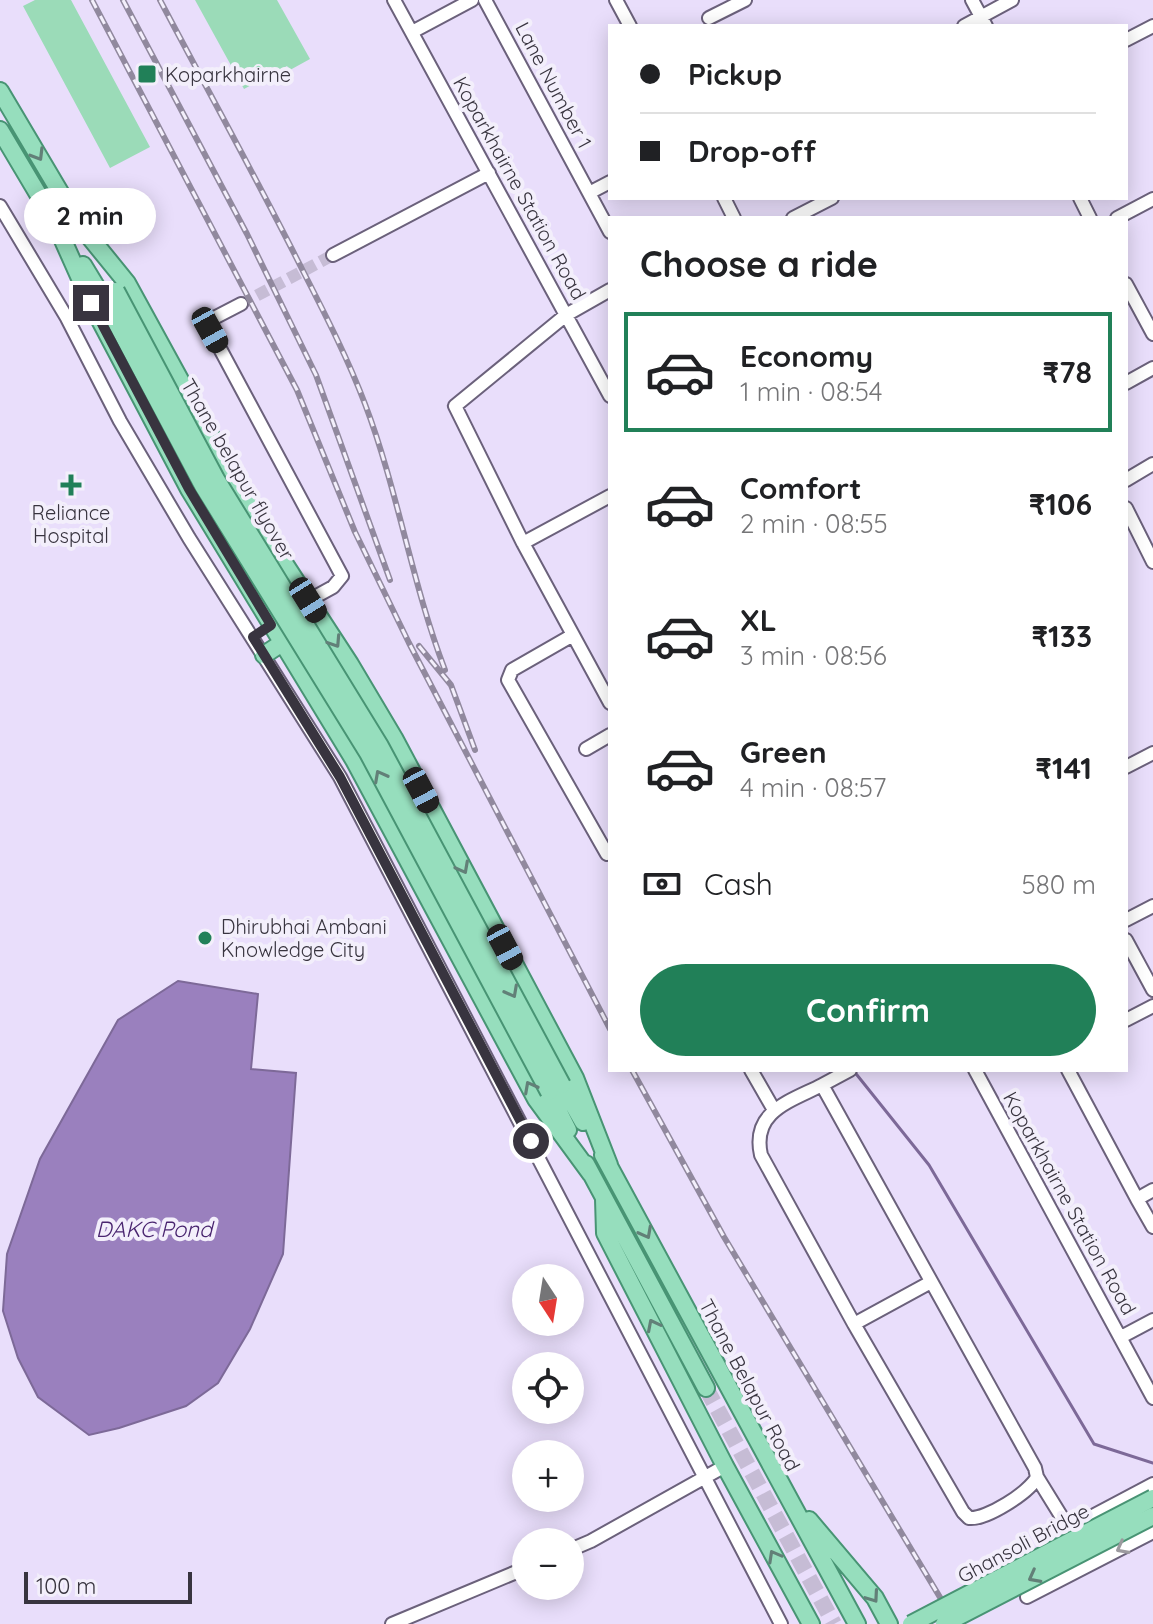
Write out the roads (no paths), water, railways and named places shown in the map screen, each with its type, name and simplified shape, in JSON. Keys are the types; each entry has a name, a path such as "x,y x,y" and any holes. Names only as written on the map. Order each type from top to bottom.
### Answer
{"main road":[{"path":"0,91 75,219 110,294"},
{"path":"0,130 58,229 91,303 189,489 354,760 536,1099 591,1174"},
{"path":"75,219 127,283 226,469 394,738 575,1078 609,1165"},
{"path":"58,229 110,294"},
{"name":"Thane belapur flyover","path":"110,294 216,479 380,746 555,1088"},
{"path":"264,655 320,618"},
{"path":"555,1088 609,1165"},
{"path":"555,1088 591,1174 706,1388"},
{"name":"Thane Belapur Road","path":"609,1165 857,1624"},
{"path":"604,1199 605,1233 725,1466 811,1624"},
{"path":"787,1494 875,1598 889,1624"},
{"name":"Ghansoli Bridge","path":"911,1624 1153,1498"},
{"name":"Ghansoli Bridge","path":"944,1624 1153,1516"}],"street":[{"name":"Koparkhairne Station Road","path":"394,0 608,392"},
{"path":"412,32 472,0"},
{"name":"Lane Number 1","path":"485,0 608,228"},
{"path":"616,0 629,24"},
{"path":"709,18 745,0"},
{"path":"972,0 984,21 1012,0"},
{"path":"1128,39 1153,26"},
{"path":"333,255 489,173"},
{"path":"589,193 608,183"},
{"path":"1121,216 1153,199"},
{"path":"797,216 828,200"},
{"path":"0,206 67,318 136,447 340,777 781,1624"},
{"path":"1128,288 1153,334"},
{"path":"608,291 566,315 455,406 523,543 608,699"},
{"path":"241,304 214,318 210,330 342,576 333,587 253,637"},
{"path":"1128,382 1153,368"},
{"path":"1128,479 1153,464"},
{"path":"523,543 608,497"},
{"path":"1128,512 1153,562"},
{"path":"573,635 512,670 508,680 608,853"},
{"path":"586,749 608,736"},
{"path":"1128,766 1153,753"},
{"path":"1128,919 1153,906"},
{"path":"1128,944 1153,990"},
{"path":"1128,1019 1153,1006"},
{"path":"752,1072 774,1110"},
{"path":"846,1072 766,1117 758,1143 761,1155 963,1512 969,1518 982,1517 1028,1490 1037,1477"},
{"name":"Koparkhairne Station Road","path":"976,1072 1153,1398"},
{"path":"1069,1072 1153,1227"},
{"path":"827,1082 931,1282 1035,1468 1037,1477 1092,1564"},
{"path":"1137,1199 1153,1190"},
{"path":"854,1324 931,1282"},
{"path":"1121,1337 1153,1320"},
{"path":"584,1544 725,1466"},
{"path":"1068,1529 1153,1484"},
{"path":"1027,1597 1153,1532"},
{"path":"392,1624 512,1574"}],"water":[{"name":"DAKC Pond","path":"178,981 258,994 251,1069 296,1073 283,1254 250,1329 218,1383 186,1406 89,1435 38,1397 18,1358 3,1311 7,1254 40,1159 118,1020"}],"waterway":[{"path":"855,1072 929,1165 1094,1444 1153,1463"}],"tunnel":[{"path":"241,304 333,255"},
{"path":"706,1388 834,1624"}],"railway":[{"path":"92,0 297,390 355,532 409,643 608,1025"},
{"path":"123,0 247,234 316,375 390,580"},
{"path":"160,0 287,239 351,371 377,437 423,604 445,670"},
{"path":"419,646 451,685 475,750"},
{"path":"633,1072 724,1237 956,1624"}],"place":[{"name":"Koparkhairne","path":"147,74"},
{"name":"Reliance Hospital","path":"71,485"},
{"name":"Dhirubhai Ambani Knowledge City","path":"205,938"}]}
